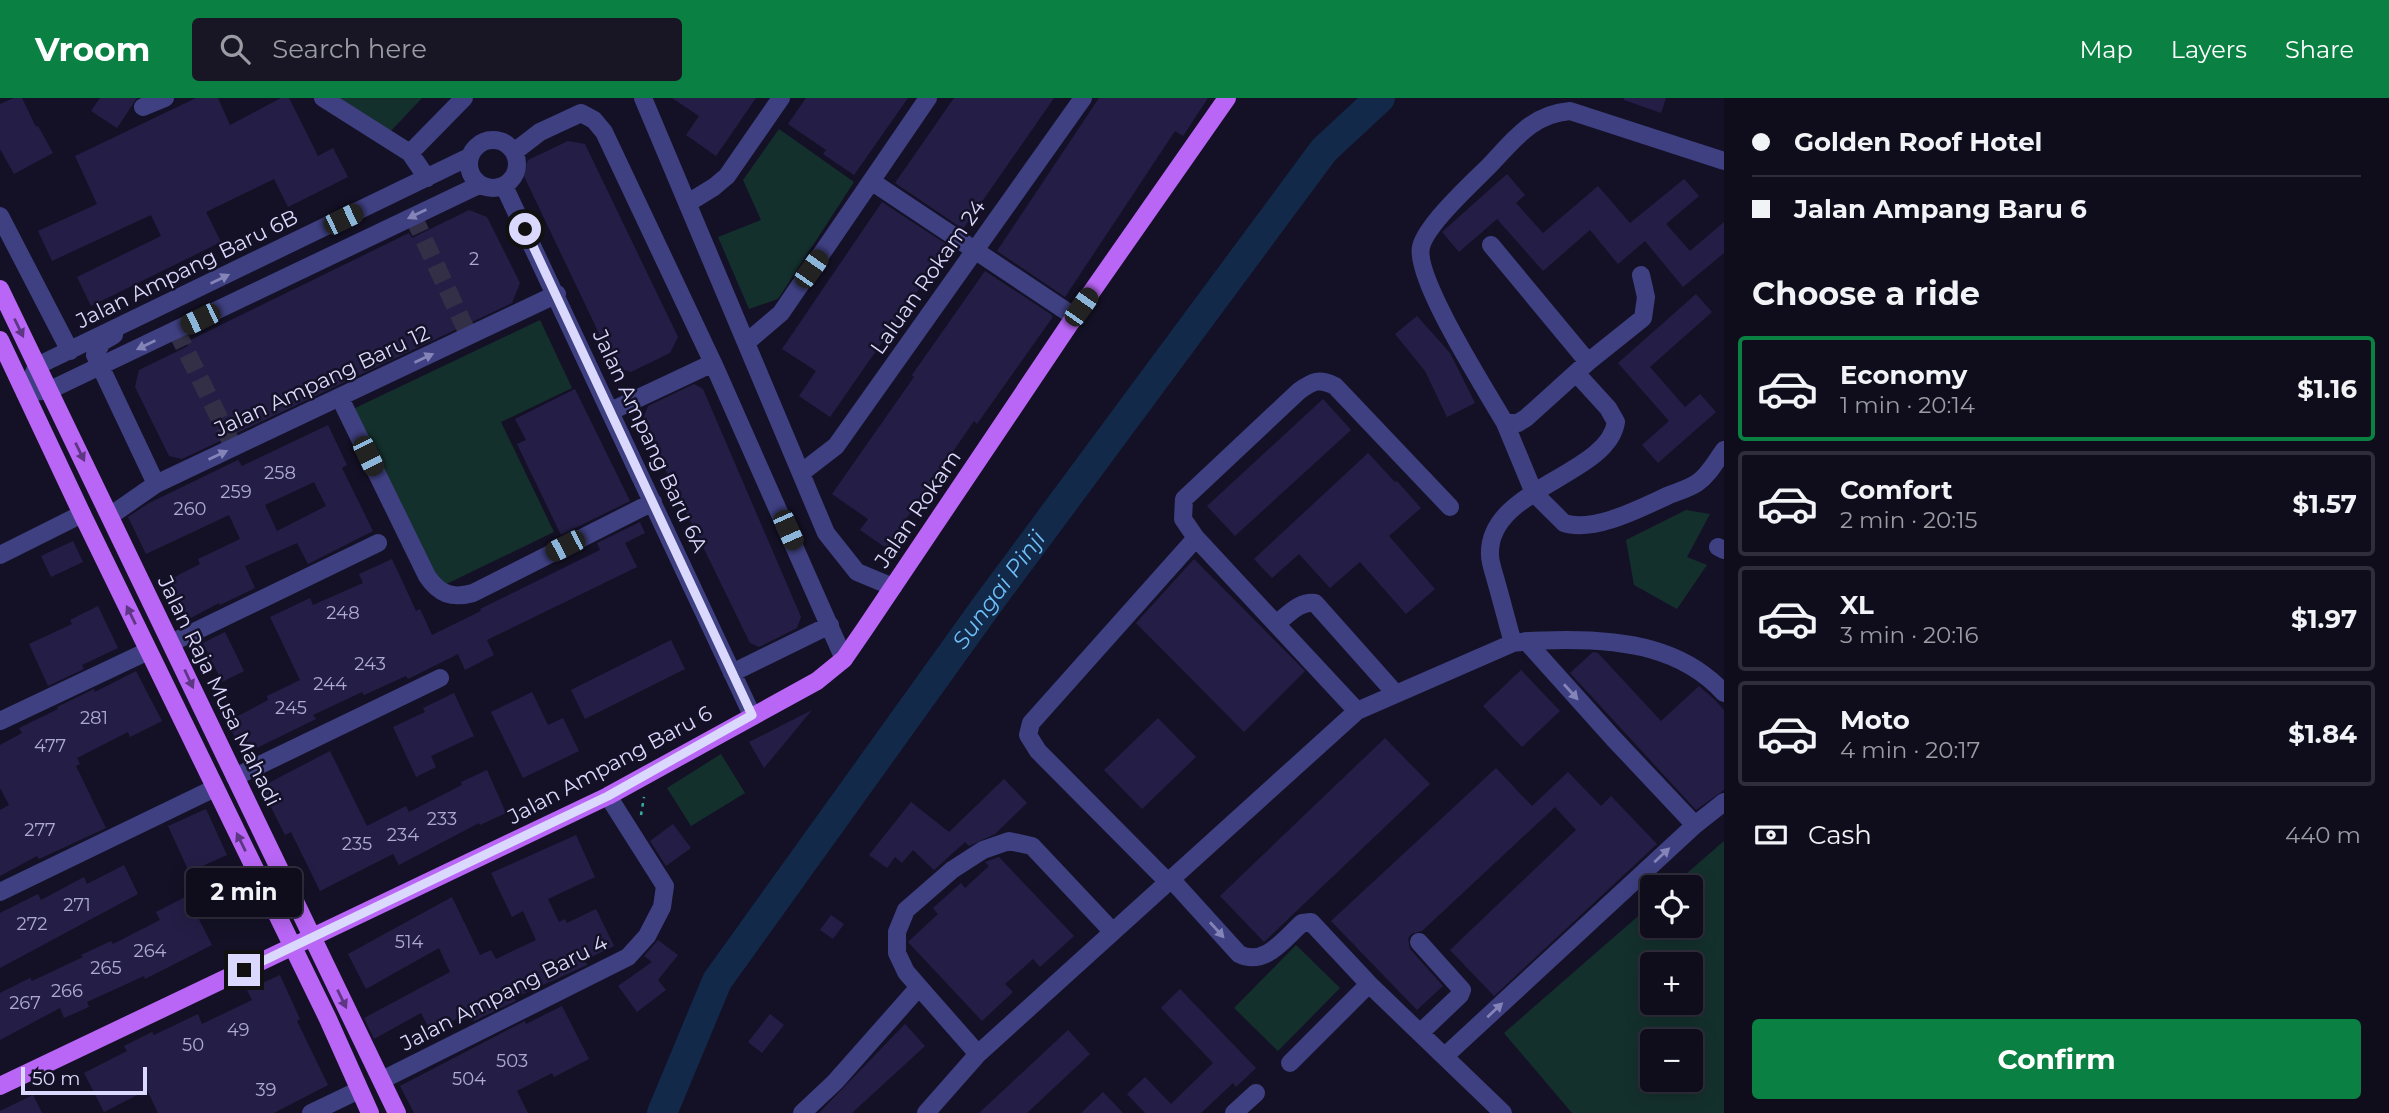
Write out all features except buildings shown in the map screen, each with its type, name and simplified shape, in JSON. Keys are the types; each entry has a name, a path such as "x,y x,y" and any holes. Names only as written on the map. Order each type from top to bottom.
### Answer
{"main road":[{"name":"Jalan Rokam","path":"893,587 1227,98"},
{"name":"Jalan Raja Musa Mahadi","path":"0,289 397,1113"},
{"path":"0,340 328,1019 370,1113"},
{"name":"Jalan Ampang Baru 6","path":"292,947 608,796 817,681 844,659 893,587"},
{"path":"0,1086 292,947"}],"street":[{"path":"143,107 165,98"},
{"path":"323,98 410,153 427,178"},
{"path":"410,153 464,98"},
{"name":"Jalan Rokam","path":"643,98 825,533 857,572 893,587"},
{"path":"688,203 715,187 727,176 781,98"},
{"path":"747,342 781,313 928,98"},
{"name":"Laluan Rokam 24","path":"801,473 836,446 1083,98"},
{"path":"514,152 583,105 604,132 713,363 844,659"},
{"path":"1724,161 1570,111 1552,113 1529,125 1427,232 1421,246 1420,262 1431,291 1505,423 1534,493 1564,523 1595,524 1628,513 1697,483 1724,450"},
{"path":"494,140 509,146 514,152 517,167 510,181 504,186 491,189 479,185 470,173 469,157 479,144 494,140"},
{"name":"Jalan Ampang Baru 6B","path":"37,366 469,157"},
{"path":"871,181 1075,317"},
{"path":"25,393 50,390 479,185"},
{"name":"Jalan Ampang Baru 6A","path":"504,186 752,715"},
{"path":"0,216 70,351"},
{"path":"1491,245 1582,368 1616,422 1614,434 1602,449 1504,515 1493,531 1490,555 1519,642 1695,825"},
{"path":"1505,423 1518,423 1527,418 1643,318 1646,297 1642,275"},
{"name":"Jalan Ampang Baru 12","path":"110,516 156,484 557,295"},
{"path":"146,314 102,342 95,355 156,484"},
{"path":"611,411 713,363"},
{"path":"25,393 37,366"},
{"path":"1357,711 1196,538 1183,519 1184,499 1299,391 1312,382 1323,380 1335,386 1450,507"},
{"path":"340,398 427,576 434,586 448,596 460,597 473,593 653,502"},
{"path":"0,555 82,514"},
{"path":"1196,538 1031,723 1028,734 1031,742 1170,880 1239,954 1248,959 1259,958 1269,953 1302,923 1311,922 1369,984 1503,1113"},
{"path":"171,643 378,543"},
{"path":"1276,624 1298,606 1308,602 1315,603 1396,694"},
{"path":"732,673 831,625"},
{"path":"926,1113 978,1054 1357,711 1519,642 1605,640 1648,648 1684,660 1711,679 1724,693"},
{"path":"0,722 148,651"},
{"path":"235,778 440,678"},
{"path":"0,892 215,788"},
{"name":"Jalan Ampang Baru 4","path":"382,1080 628,957 647,936 662,907 665,886 608,796"},
{"path":"1445,1056 1695,825 1724,802"},
{"path":"978,1054 906,972 897,953 897,932 906,910 952,870 983,850 1009,841 1032,846 1112,931"},
{"path":"1419,942 1462,990 1420,1033"},
{"path":"1290,1063 1369,984"},
{"path":"802,1113 835,1082 919,987"},
{"path":"311,1113 359,1090"},
{"path":"1234,1113 1256,1093"}],"green space":[{"path":"331,98 422,98 389,133"},
{"path":"779,129 854,182 778,299 749,309 718,237 761,220 743,180"},
{"path":"540,320 572,388 501,422 554,532 436,589 351,410"},
{"path":"1686,510 1710,514 1687,557 1707,565 1677,609 1634,585 1626,540"},
{"path":"721,754 745,793 691,826 667,788"},
{"path":"1724,841 1724,1113 1572,1113 1504,1033 1640,914 1640,938 1703,938 1703,875 1685,875"},
{"path":"1296,945 1340,988 1278,1051 1234,1008"}],"waterway":[{"name":"Sungai Pinji","path":"662,1113 717,981 987,605 1324,150 1380,98"}],"tunnel":[{"path":"413,216 469,336"},
{"path":"176,330 234,448"}],"route":[{"path":"244,970 608,796 752,715 525,229"}]}
